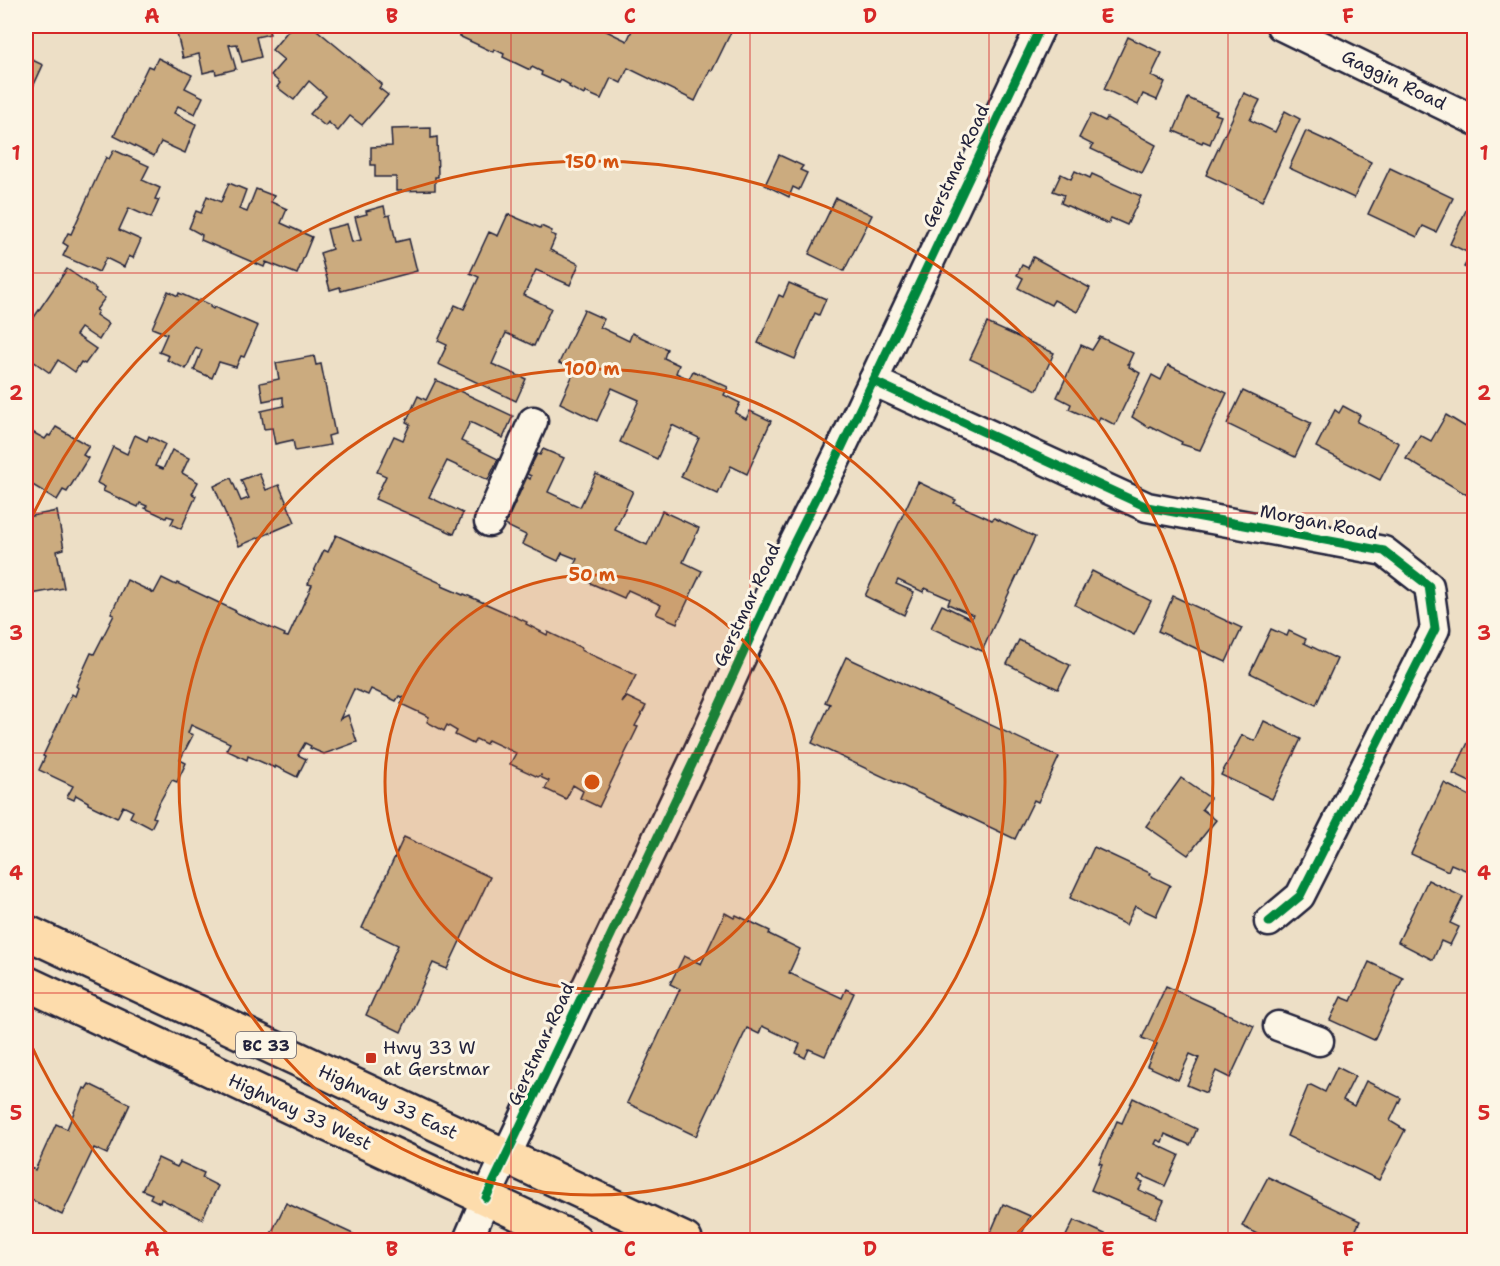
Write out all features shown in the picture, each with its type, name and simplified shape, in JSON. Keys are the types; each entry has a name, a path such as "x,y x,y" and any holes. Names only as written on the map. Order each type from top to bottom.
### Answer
{"main road":[{"name":"Highway 33 East","path":"26,933 685,1240"},
{"name":"Highway 33 West","path":"26,983 575,1240"}],"street":[{"name":"Gerstmar Road","path":"468,1240 698,752 787,557 1041,26"},
{"name":"Gaggin Road","path":"1281,26 1474,120"},
{"name":"Morgan Road","path":"873,381 1147,507 1384,551 1429,586 1435,629 1300,896 1269,922"},
{"path":"489,522 532,421"},
{"path":"1278,1026 1319,1041"}],"building":[{"path":"175,26 267,26 270,34 256,37 261,57 242,62 237,44 229,45 236,69 216,74 215,70 203,73 199,54 183,58"},
{"path":"292,26 312,26 382,84 379,88 388,95 362,125 350,116 338,131 328,122 325,126 310,114 326,96 309,81 294,100 277,87 280,83 271,75 284,60 272,50"},
{"path":"437,26 588,26 593,29 596,26 627,41 634,26 734,26 695,101 628,68 621,83 611,78 601,99 585,92 584,95 561,80 559,83 541,75 542,72 532,67 530,70 503,57 504,54 494,49 493,52 459,36 460,33 450,28 449,31"},
{"path":"1128,37 1162,53 1151,76 1165,82 1157,100 1143,94 1138,105 1104,89"},
{"path":"26,57 43,65 26,102"},
{"path":"158,58 192,75 185,88 203,97 195,114 178,106 174,113 196,124 185,153 161,142 154,156 114,136 148,66 153,68"},
{"path":"1244,93 1260,100 1250,120 1275,132 1285,111 1300,119 1262,201 1206,175"},
{"path":"1188,98 1217,111 1215,114 1221,116 1210,144 1174,131"},
{"path":"1091,114 1105,121 1107,118 1156,145 1142,173 1091,149 1093,145 1079,138"},
{"path":"431,128 431,138 437,137 438,177 435,177 435,190 396,191 396,177 375,177 375,165 371,165 371,147 392,146 391,129"},
{"path":"1306,131 1371,162 1354,198 1289,168"},
{"path":"114,150 149,166 142,180 160,188 155,199 159,200 151,218 129,208 119,230 141,240 133,258 129,256 124,267 106,258 99,272 63,256 68,246 63,243 68,233 71,234 106,157 109,159"},
{"path":"779,155 803,166 800,170 807,173 799,190 793,187 789,197 765,185"},
{"path":"1390,168 1453,198 1436,232 1423,226 1417,237 1368,214"},
{"path":"1075,171 1090,178 1092,174 1141,196 1127,225 1111,218 1108,224 1061,203 1064,195 1053,191 1061,174 1071,179"},
{"path":"229,183 246,190 239,209 247,212 256,189 274,196 271,202 287,209 281,223 312,237 297,274 266,262 264,267 201,240 202,235 189,228 196,211 201,213 207,196 221,202"},
{"path":"836,198 872,215 844,271 809,254"},
{"path":"384,206 386,216 390,215 396,242 409,239 417,271 341,291 340,287 330,290 320,253 332,249 327,229 347,224 352,242 361,240 355,217"},
{"path":"1468,206 1474,210 1474,272 1464,267 1471,254 1450,244"},
{"path":"508,214 552,231 551,234 556,236 550,250 579,264 570,285 536,270 524,295 551,308 534,346 506,333 492,364 526,379 516,401 438,364 447,345 438,341 455,305 464,309 479,277 470,273 489,232 498,236"},
{"path":"1033,257 1090,288 1077,312 1054,300 1051,305 1018,288 1023,278 1017,275 1022,265 1028,268"},
{"path":"67,269 105,298 96,310 98,311 96,315 109,324 99,340 81,328 76,335 96,349 85,364 81,362 75,372 58,360 50,373 26,356 26,329"},
{"path":"789,283 826,299 819,315 815,313 795,359 758,343 779,295 783,297"},
{"path":"168,291 199,302 200,300 211,305 213,309 214,307 258,326 244,357 241,356 236,367 219,362 212,378 194,370 202,350 196,347 186,369 167,360 169,356 159,352 167,334 152,328"},
{"path":"584,310 604,319 600,327 629,341 632,333 667,349 664,358 679,365 676,373 689,379 693,371 728,387 724,395 740,403 735,413 746,419 750,411 771,421 747,474 731,466 718,494 681,477 699,438 672,425 657,459 620,442 639,400 612,388 597,421 560,403 575,370 559,363"},
{"path":"987,323 1054,353 1037,390 970,359"},
{"path":"1100,337 1133,353 1129,367 1140,373 1115,425 1100,417 1098,422 1069,409 1071,404 1057,397 1081,345 1092,350"},
{"path":"314,356 316,365 321,364 335,434 328,436 330,445 295,451 293,440 275,444 272,428 264,429 261,411 284,406 283,397 263,401 260,383 279,379 276,363"},
{"path":"1168,365 1227,393 1200,450 1181,444 1182,442 1150,426 1149,428 1132,417 1152,375 1161,380"},
{"path":"436,380 513,416 503,438 470,422 461,441 498,459 488,480 447,461 429,497 463,513 454,534 375,499 386,476 377,472 394,436 403,440 410,424 406,422 418,396 426,400"},
{"path":"1243,391 1311,423 1295,457 1227,424"},
{"path":"1343,406 1360,415 1357,422 1399,443 1380,480 1316,447 1335,410 1339,413"},
{"path":"1446,415 1474,432 1474,499 1406,459 1420,435 1431,441"},
{"path":"56,427 89,446 83,455 88,458 67,492 63,490 57,500 26,481 31,466 26,463 27,429 45,439"},
{"path":"135,435 147,441 149,436 165,444 155,466 163,469 172,450 189,458 182,473 198,482 192,494 196,496 181,529 171,524 174,518 167,516 166,518 145,508 147,506 140,503 138,507 103,491 105,487 97,483 113,447 127,454"},
{"path":"543,449 564,458 548,492 580,507 596,474 633,491 615,530 647,545 662,511 699,528 683,562 702,571 677,623 656,614 661,605 628,590 624,598 588,582 592,573 574,565 577,559 562,553 558,561 522,544 526,535 505,525 527,477 530,479 531,476 527,474 537,454 540,455"},
{"path":"259,473 266,490 279,485 295,522 239,546 214,486 231,478 241,501 249,498 241,480"},
{"path":"918,482 956,500 954,503 1035,537 982,651 931,628 942,605 971,619 973,615 948,604 950,599 925,588 923,592 898,580 896,584 914,592 904,615 865,596"},
{"path":"57,511 64,549 57,551 64,588 26,595 26,517"},
{"path":"336,535 443,584 442,586 527,622 526,624 547,635 548,632 636,675 622,703 627,697 646,706 599,807 580,798 583,791 573,785 566,799 545,789 549,781 541,775 538,777 510,764 516,753 488,740 486,744 476,739 473,744 455,735 457,731 447,725 444,731 427,722 429,717 401,704 404,698 399,696 396,701 371,689 368,695 354,689 340,719 348,715 357,742 324,754 310,748 311,746 305,743 298,755 306,759 297,777 275,766 275,768 248,756 247,760 226,750 230,743 191,725 188,733 193,735 180,760 186,763 177,782 172,780 158,805 153,817 156,818 151,828 130,817 133,811 123,806 117,818 88,804 76,795 74,800 67,797 73,786 39,770 45,757 43,756 72,694 75,696 78,688 76,686 91,653 94,654 114,615 111,614 127,580 154,593 162,578 176,585 177,583 288,637 312,585 308,584 324,550 328,552"},
{"path":"1092,571 1151,601 1134,635 1075,605"},
{"path":"1173,596 1242,628 1226,662 1158,631"},
{"path":"1271,629 1287,636 1289,631 1306,639 1304,643 1337,659 1316,705 1250,673"},
{"path":"1019,640 1070,665 1058,689 1007,664"},
{"path":"846,657 1059,757 1038,802 1034,800 1015,839 812,743 830,704 825,702"},
{"path":"1264,721 1301,739 1272,799 1221,775 1242,735 1255,741"},
{"path":"1474,730 1474,784 1453,774"},
{"path":"1181,778 1210,798 1202,809 1216,820 1188,855 1146,826"},
{"path":"1444,783 1474,798 1474,863 1470,872 1451,864 1448,871 1411,854"},
{"path":"404,837 490,877 447,969 433,963 401,1032 366,1015 398,945 362,928"},
{"path":"1094,847 1170,885 1156,916 1135,906 1126,925 1070,898"},
{"path":"1428,880 1463,897 1450,923 1459,927 1450,945 1441,941 1433,960 1398,942"},
{"path":"725,913 734,918 736,915 770,931 769,934 800,949 789,973 842,998 846,989 854,993 825,1056 809,1049 805,1058 796,1053 800,1044 762,1026 759,1034 747,1028 696,1136 627,1103 680,989 670,984 684,956 701,964"},
{"path":"1369,962 1403,978 1374,1040 1330,1020 1341,997 1351,1001"},
{"path":"1166,986 1254,1026 1230,1078 1216,1071 1206,1093 1187,1085 1199,1058 1190,1054 1178,1080 1147,1066 1157,1044 1142,1038"},
{"path":"1337,1067 1355,1076 1343,1100 1354,1106 1366,1081 1401,1098 1390,1121 1405,1130 1379,1180 1287,1136 1308,1086 1311,1085 1325,1092"},
{"path":"89,1084 130,1104 107,1154 94,1148 62,1215 26,1197 26,1169 27,1166 35,1170 56,1124 67,1129 84,1088 86,1089"},
{"path":"1133,1098 1197,1129 1190,1145 1165,1134 1162,1142 1157,1140 1155,1144 1179,1155 1165,1186 1140,1175 1138,1180 1143,1182 1139,1190 1164,1201 1156,1218 1091,1190 1102,1164 1099,1163 1117,1121 1122,1123"},
{"path":"158,1158 177,1167 180,1162 204,1173 202,1178 218,1186 202,1219 161,1199 160,1203 150,1198 152,1194 142,1190"},
{"path":"1268,1177 1360,1221 1351,1240 1256,1240 1259,1235 1242,1226"},
{"path":"286,1203 366,1240 268,1240"},
{"path":"1003,1204 1030,1216 1019,1240 1003,1240 990,1234"},
{"path":"1074,1220 1107,1235 1105,1240 1064,1240"}],"cycle path":[{"path":"486,1198 698,752 787,557 839,453 1041,26"},
{"path":"873,381 1147,507 1384,551 1429,586 1435,629 1300,896 1269,922"}],"place":[{"name":"Hwy 33 W at Gerstmar","path":"371,1058"}]}
